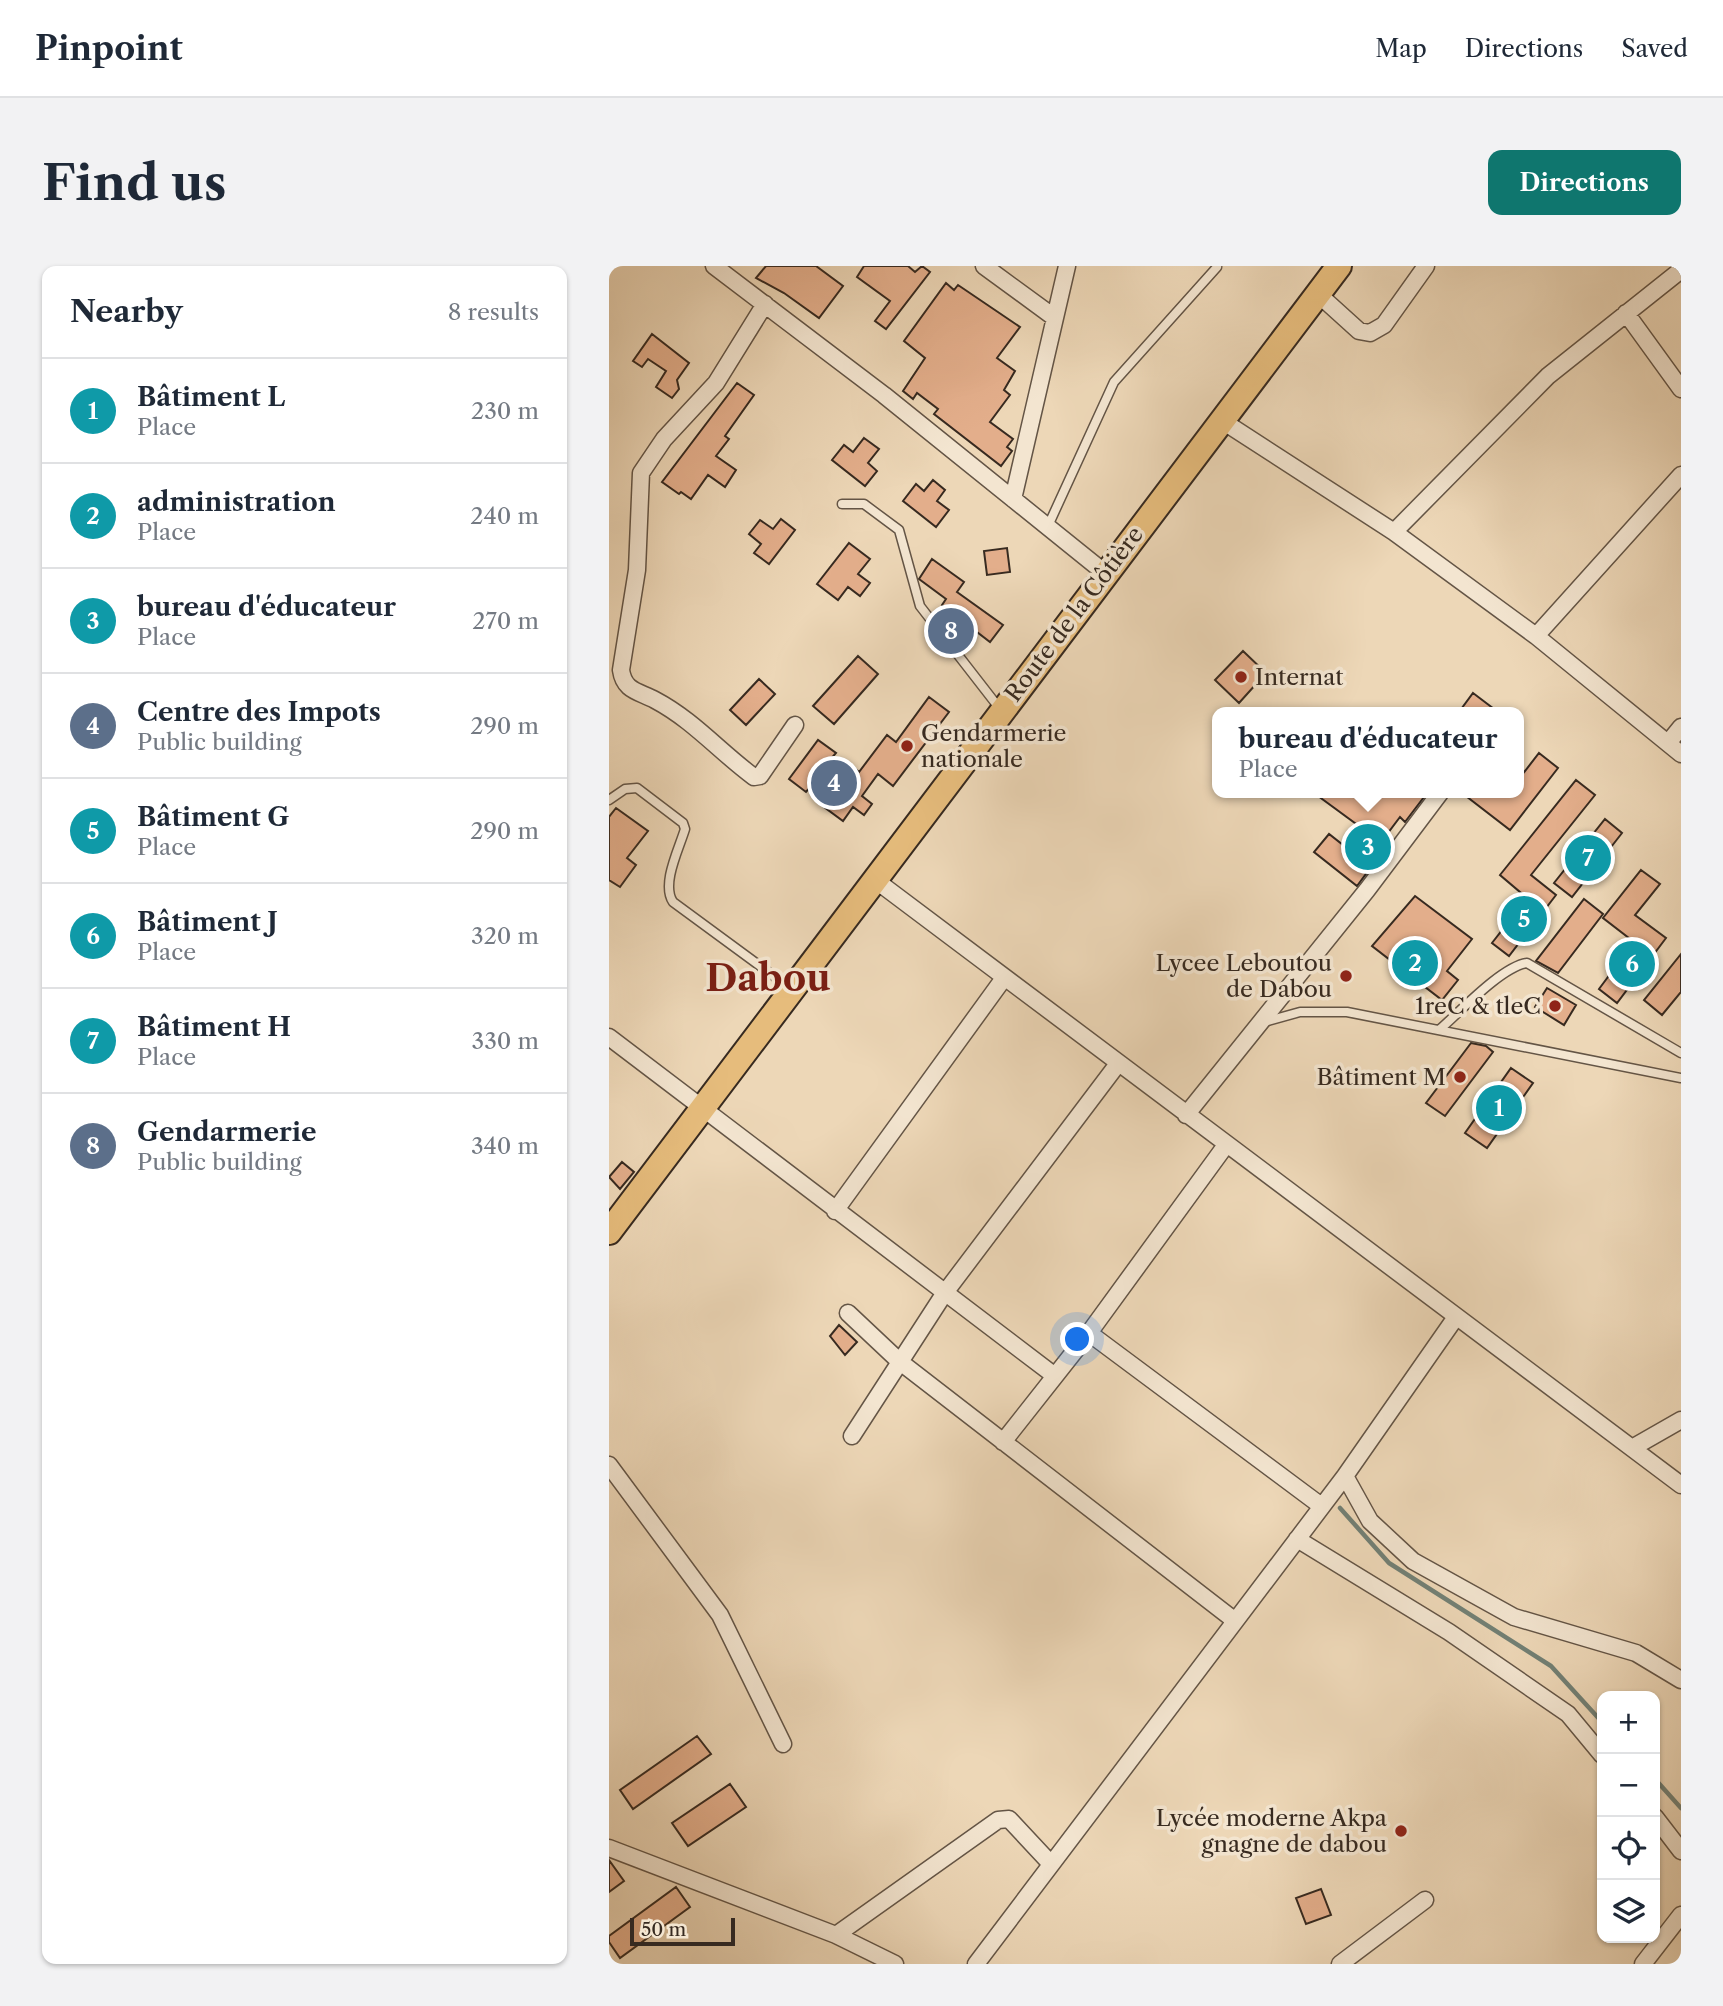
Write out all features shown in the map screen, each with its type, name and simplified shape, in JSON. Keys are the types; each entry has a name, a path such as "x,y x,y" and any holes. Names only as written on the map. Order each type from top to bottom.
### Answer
{"main road":[{"name":"Route de la Côtière","path":"609,1232 1104,573 1339,266"}],"street":[{"path":"714,266 1048,526 1104,573"},
{"path":"984,266 1055,318"},
{"path":"1013,499 1067,266"},
{"path":"1317,293 1359,331 1370,333 1384,325 1426,266"},
{"path":"1394,532 1548,376 1681,271"},
{"path":"765,304 716,383 664,439 641,472 637,570 621,670 623,681 629,689 654,699 694,725 754,777 760,776 795,725"},
{"path":"1626,313 1681,389"},
{"path":"1221,420 1394,532 1536,636 1675,749 1681,727"},
{"path":"1536,636 1681,475"},
{"path":"1186,1115 1367,890 1436,798"},
{"path":"874,879 1117,1065 1681,1485"},
{"path":"835,1211 1004,978"},
{"path":"609,1037 1055,1376"},
{"path":"852,1436 944,1294 1117,1065"},
{"path":"1003,1442 1089,1333 1226,1145"},
{"path":"848,1313 899,1361 1234,1620"},
{"path":"976,1964 1320,1505 1345,1476 1456,1317"},
{"path":"1089,1333 1320,1505"},
{"path":"1632,1448 1681,1420"},
{"path":"609,1465 720,1615 783,1744"},
{"path":"1345,1476 1370,1521 1413,1561 1514,1617 1636,1653 1681,1680"},
{"path":"1297,1539 1449,1632 1568,1714 1601,1754"},
{"path":"835,1935 998,1820 1009,1819 1051,1864"},
{"path":"1660,1824 1681,1851"},
{"path":"609,1848 835,1935 895,1964"},
{"path":"1340,1964 1425,1900"},
{"path":"1643,1964 1681,1915"}],"lane":[{"path":"1048,526 1114,382 1217,267"},
{"path":"842,504 864,504 899,530 920,606 1001,712"},
{"path":"609,800 625,789 637,788 683,823 685,829 669,896 673,902 792,990"},
{"path":"1439,1030 1504,974 1527,962 1681,1053"},
{"path":"1261,1023 1300,1012 1347,1012 1681,1078"}],"building":[{"path":"766,266 816,266 843,286 819,318 784,293 756,278"},
{"path":"864,266 908,266 915,272 922,266 930,272 886,329 875,321 890,301 857,277"},
{"path":"946,283 954,290 958,285 1020,327 997,358 1015,371 1004,390 1010,395 990,422 1013,439 1007,447 1012,451 1001,466 934,414 938,409 917,393 913,399 903,391 925,358 904,341"},
{"path":"652,334 689,363 677,380 679,389 672,398 656,387 666,371 648,359 642,367 633,361"},
{"path":"737,383 754,395 725,436 729,439 716,456 736,470 725,487 708,475 691,499 681,492 679,494 662,482"},
{"path":"864,438 879,449 868,463 877,471 865,486 832,460 844,445 853,452"},
{"path":"933,480 945,490 937,501 949,510 936,527 903,501 916,484 924,491"},
{"path":"781,519 795,530 769,564 754,553 761,544 749,534 760,520 773,529"},
{"path":"849,543 870,559 858,574 870,583 860,596 848,587 838,600 817,584"},
{"path":"1007,548 1010,572 987,575 984,551"},
{"path":"932,559 964,582 957,592 1003,625 990,642 942,605 946,599 919,579"},
{"name":"Internat","path":"1243,651 1266,673 1239,703 1215,680"},
{"path":"858,656 878,674 834,724 813,706"},
{"path":"759,679 775,694 746,725 730,710"},
{"path":"1473,693 1491,707 1463,707"},
{"path":"929,697 949,712 893,786 878,774 862,796 872,804 864,815 853,807 843,821 824,807 831,798 812,785 806,792 789,779 818,740 836,753 829,761 848,775 854,768 859,772 887,735 896,742"},
{"path":"1539,753 1558,768 1510,830 1468,798 1524,798 1524,772"},
{"path":"1576,780 1595,795 1531,875 1556,895 1509,956 1492,943 1527,898 1500,875"},
{"path":"1321,798 1423,798 1405,822 1400,817 1379,845 1381,846 1368,865 1371,867 1357,886 1314,852 1329,834 1352,852 1367,832"},
{"path":"616,808 648,831 627,858 636,865 620,887 609,880 609,817"},
{"path":"1605,819 1622,833 1572,897 1554,883"},
{"path":"1641,870 1660,884 1635,915 1666,938 1617,1003 1599,989 1634,942 1603,918"},
{"path":"1415,896 1472,939 1447,971 1458,980 1442,1000 1372,946"},
{"path":"1584,899 1603,914 1558,973 1536,961"},
{"path":"1681,954 1681,992 1662,1015 1644,1000"},
{"name":"1reC & tleC","path":"1547,988 1576,1005 1564,1025 1535,1007"},
{"name":"Bâtiment M","path":"1471,1043 1486,1046 1493,1052 1445,1116 1426,1103"},
{"path":"1511,1068 1533,1083 1487,1148 1465,1133"},
{"path":"622,1162 634,1172 620,1189 609,1177"},
{"path":"839,1325 857,1342 845,1355 830,1336"},
{"path":"697,1736 711,1754 633,1809 620,1790"},
{"path":"730,1784 746,1807 688,1846 672,1823"},
{"path":"609,1860 624,1881 609,1892"},
{"path":"676,1887 690,1907 620,1958 609,1942 609,1936"},
{"path":"1321,1889 1331,1915 1306,1924 1296,1898"}],"waterway":[{"path":"1340,1508 1389,1563 1551,1666 1597,1717"},
{"path":"1660,1785 1681,1808"}],"place":[{"name":"Gendarmerie","path":"951,631"},
{"name":"Internat","path":"1241,677"},
{"name":"Gendarmerie nationale","path":"907,746"},
{"name":"Centre des Impots","path":"834,783"},
{"name":"bureau d'éducateur","path":"1368,847"},
{"name":"Bâtiment H","path":"1588,858"},
{"name":"Bâtiment G","path":"1524,919"},
{"name":"administration","path":"1415,963"},
{"name":"Bâtiment J","path":"1632,964"},
{"name":"Lycee Leboutou de Dabou","path":"1346,976"},
{"name":"1reC & tleC","path":"1555,1006"},
{"name":"Bâtiment M","path":"1460,1077"},
{"name":"Bâtiment L","path":"1499,1108"},
{"name":"Lycée moderne Akpa gnagne de dabou","path":"1401,1831"}],"district":[{"name":"Dabou","path":"768,978"}]}
